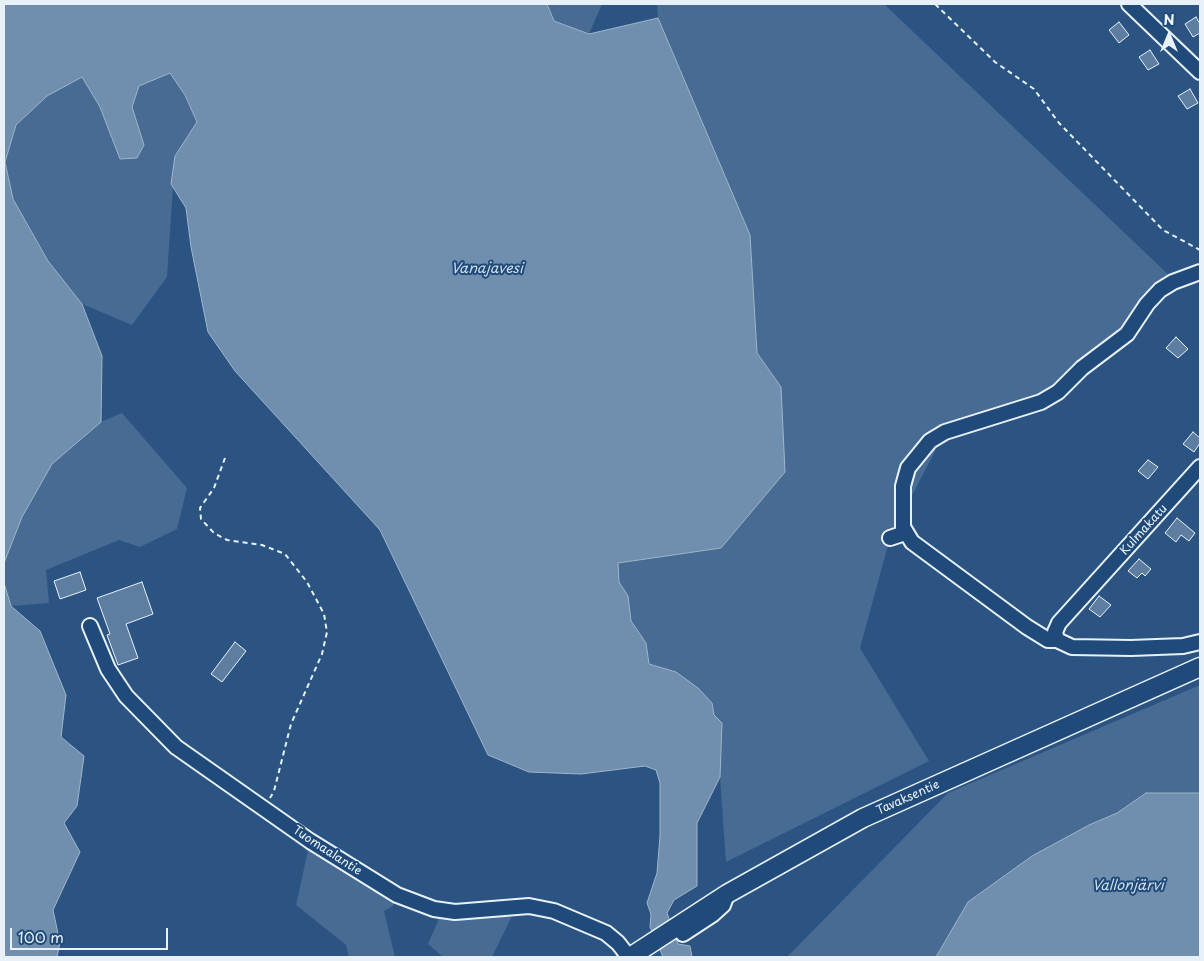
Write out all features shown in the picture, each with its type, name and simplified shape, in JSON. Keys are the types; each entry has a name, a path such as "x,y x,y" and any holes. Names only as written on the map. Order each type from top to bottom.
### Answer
{"main road":[{"name":"Tavaksentie","path":"629,957 681,930 727,894 863,818 1200,667"}],"street":[{"path":"1130,4 1200,72"},
{"path":"1200,272 1173,282 1160,290 1147,304 1127,334 1082,368 1058,392 1041,402 945,432 930,441 908,468 903,486 903,527 912,542 1027,627 1048,640 1057,640 1072,647 1132,648 1183,646 1200,642"},
{"name":"Kulmakatu","path":"1057,640 1055,632 1059,623 1200,467"},
{"path":"890,538 906,533"},
{"name":"Tuomaalantie","path":"90,626 108,669 126,696 154,727 176,747 310,841 397,895 434,909 455,912 529,906 554,911 606,933 618,943 629,957"}],"path":[{"path":"935,4 995,62 1034,89 1060,123 1163,230 1200,250"},
{"path":"225,458 214,488 200,508 201,519 214,533 226,540 262,545 285,554 307,582 324,614 327,632 322,654 291,724 274,791 264,808"}],"shaded area":[{"path":"547,4 602,4 589,34 554,21"},
{"path":"657,4 884,4 1173,279 1058,392 945,432 890,538 860,648 929,761 726,862 720,777 722,723 714,715 712,702 676,672 649,664 646,643 631,621 628,596 619,582 618,563 721,548 781,387 757,353 750,235 658,18"},
{"path":"170,73 185,95 197,122 175,156 167,277 132,325 82,304 48,261 13,199 5,162 16,125 47,96 82,77 100,107 120,159 144,145 132,107 139,86"},
{"path":"122,413 187,488 177,529 140,547 119,540 46,570 49,603 11,606 4,583 4,563 22,517 52,464 101,422"},
{"path":"1200,685 1200,793 1146,793 1117,813 1089,825 968,902 936,957 787,957 948,793"},
{"path":"310,841 397,895 393,906 384,911 395,957 349,957 346,945 296,905"},
{"path":"501,907 512,916 492,957 443,957 428,944 438,921 434,909"}],"water":[{"name":"Vanajavesi","path":"4,4 547,4 554,21 589,34 658,18 750,235 757,353 781,387 785,472 721,548 618,563 619,582 628,596 631,621 646,643 649,664 676,672 698,688 712,703 714,715 722,723 720,777 697,823 697,886 674,900 667,913 678,944 690,946 692,957 663,957 650,927 651,914 647,903 657,873 660,836 660,783 656,770 645,766 581,774 529,772 488,755 380,530 235,371 208,332 191,247 186,208 171,184 175,156 197,122 185,95 170,73 139,86 132,107 144,145 137,158 120,159 100,107 82,77 47,96 16,125 5,162 13,199 48,261 82,304 102,356 101,422 52,464 22,517 4,563"},
{"path":"4,583 11,606 40,631 66,695 61,737 84,756 77,806 64,823 80,852 53,910 60,943 57,957 4,957"},
{"name":"Vallonjärvi","path":"1146,793 1200,793 1200,957 936,957 968,902 1032,856 1089,825 1117,813"}],"building":[{"path":"1196,17 1200,24 1200,33 1193,37 1185,24"},
{"path":"1119,22 1129,35 1119,43 1109,30"},
{"path":"1150,50 1159,64 1148,70 1139,57"},
{"path":"1190,89 1198,103 1187,109 1178,96"},
{"path":"1176,337 1188,349 1178,358 1166,348"},
{"path":"1193,432 1200,438 1200,443 1194,452 1183,444"},
{"path":"1148,460 1158,467 1148,479 1138,471"},
{"path":"1177,518 1195,533 1189,541 1181,535 1176,542 1165,533"},
{"path":"1139,559 1151,569 1145,576 1142,573 1137,578 1128,571"},
{"path":"80,572 86,590 60,599 54,581"},
{"path":"142,582 153,614 126,624 138,658 118,665 107,635 110,634 97,598"},
{"path":"1099,596 1111,605 1100,617 1089,609"},
{"path":"235,642 246,651 222,682 211,674"}]}
